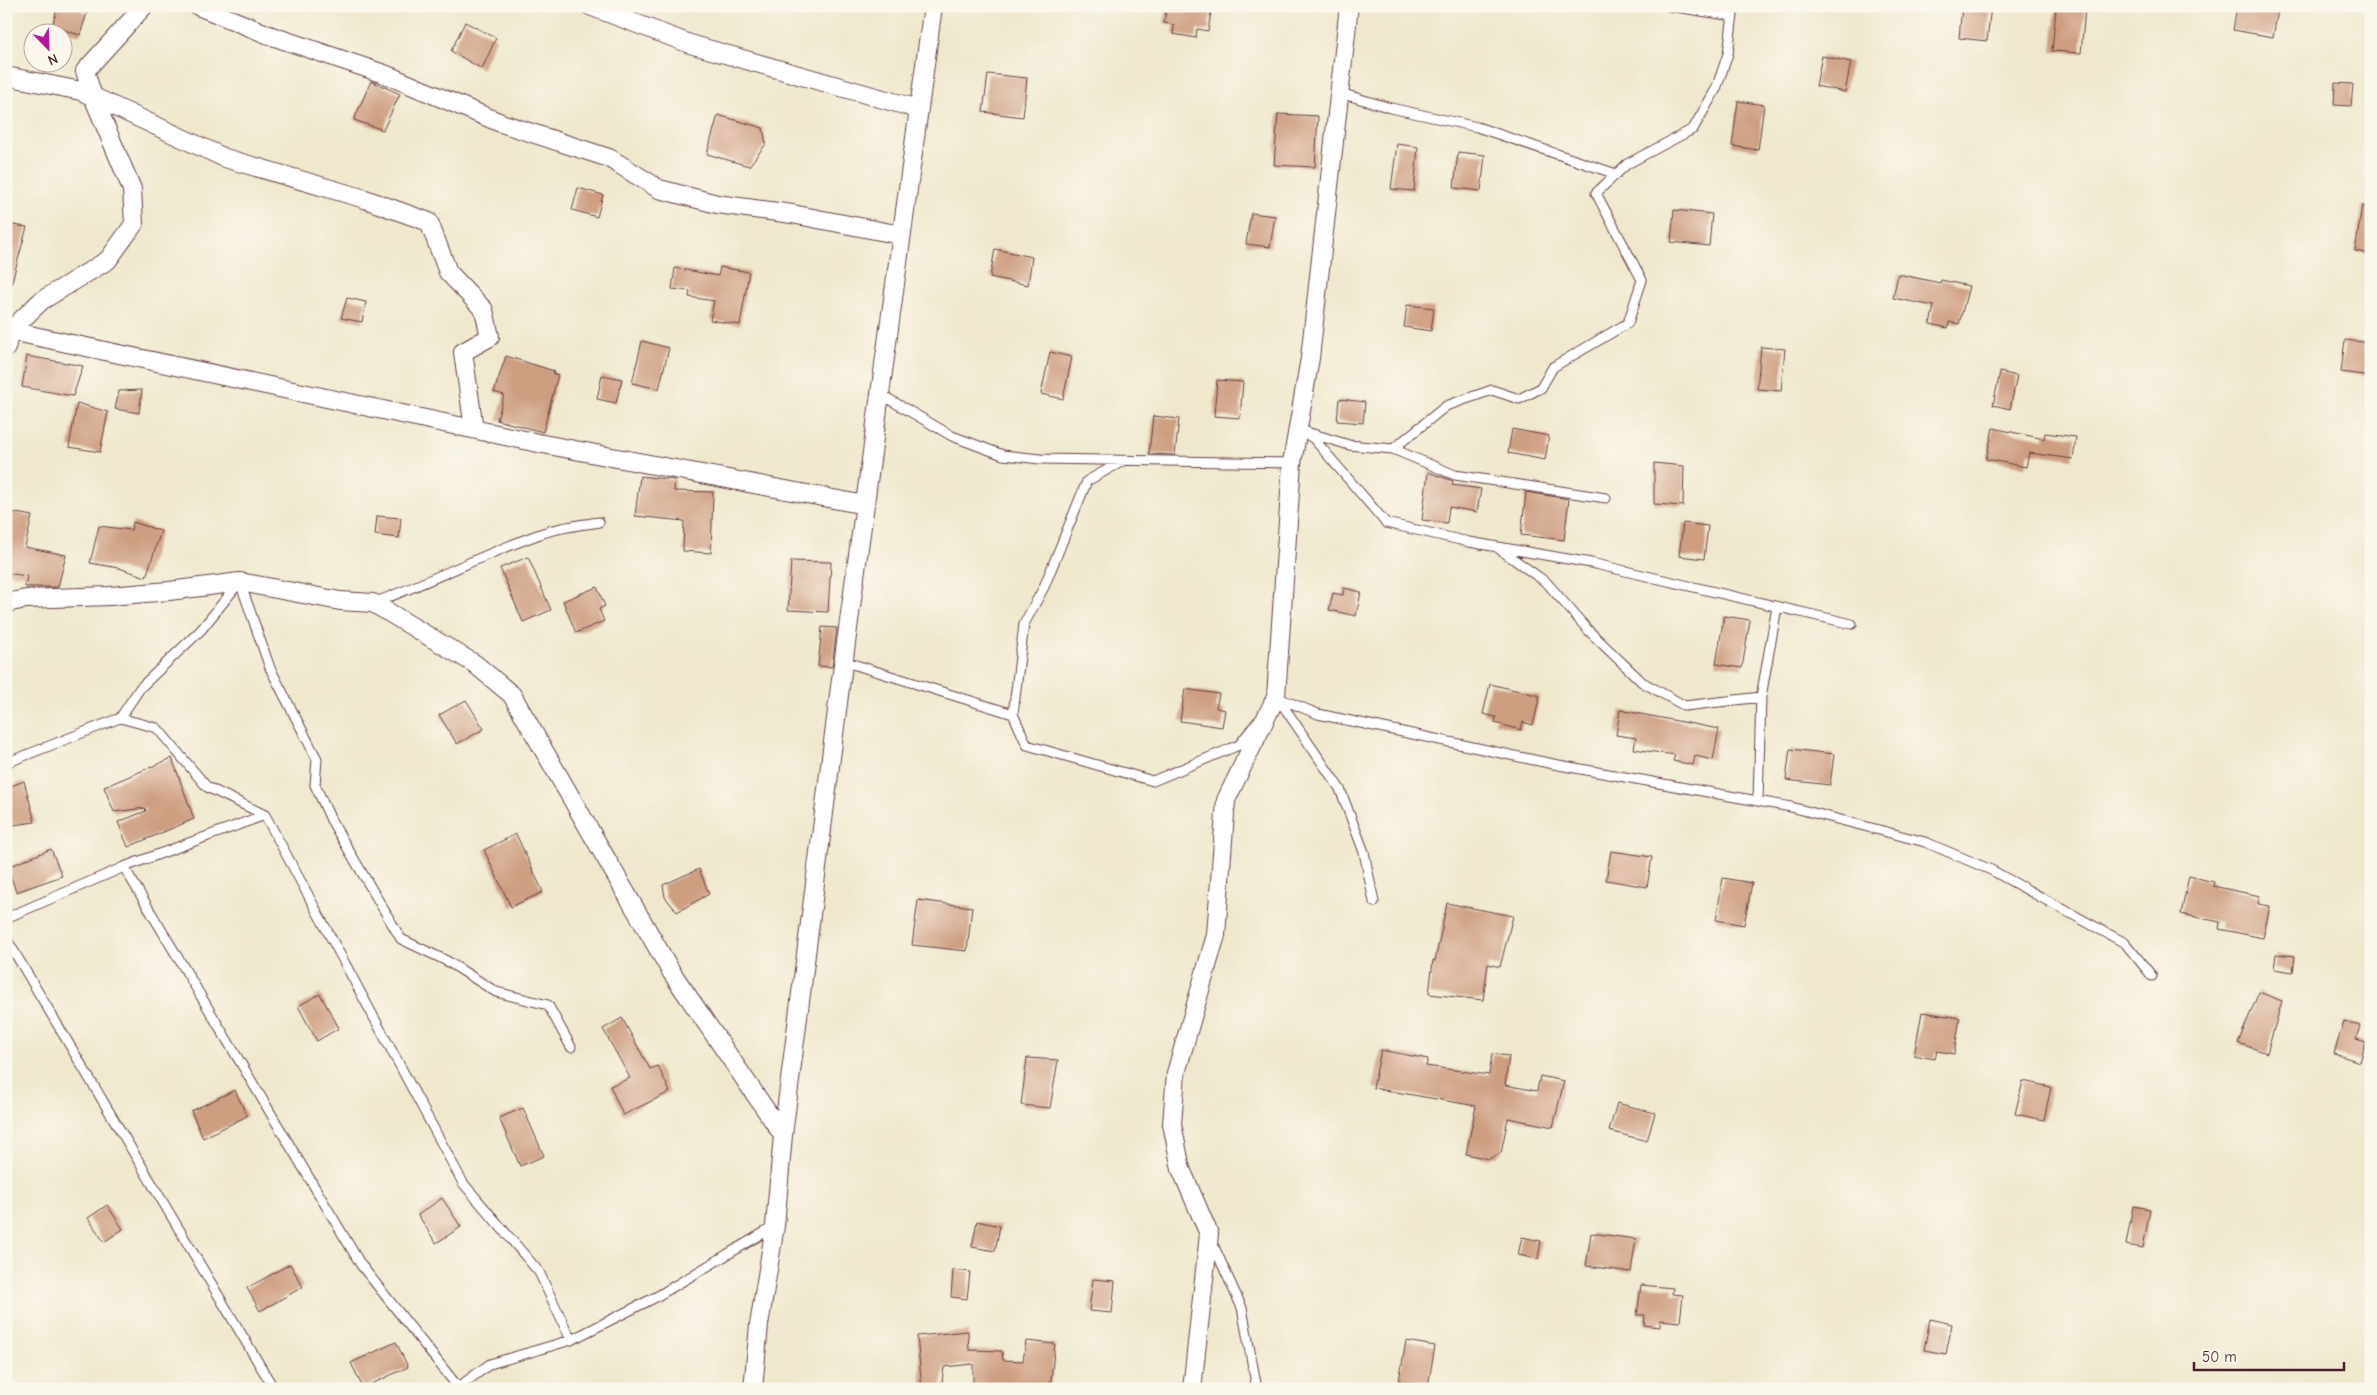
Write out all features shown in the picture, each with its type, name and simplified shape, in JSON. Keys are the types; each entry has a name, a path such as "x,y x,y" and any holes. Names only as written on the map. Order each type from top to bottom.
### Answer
{"street":[{"path":"6,348 8,330 41,301 108,260 134,224 132,188 93,97 85,71 144,6"},
{"path":"198,6 269,35 387,75 501,123 609,158 659,189 717,204 792,214 901,235"},
{"path":"590,6 690,44 918,109"},
{"path":"752,1389 759,1325 775,1226 783,1135 844,661 933,6"},
{"path":"1192,1389 1209,1234 1181,1168 1172,1124 1176,1073 1216,935 1226,800 1276,697 1292,464 1310,358 1349,6"},
{"path":"6,76 81,91 225,158 364,200 429,222 448,272 484,310 490,337 464,352 474,430"},
{"path":"8,330 474,430 865,505"},
{"path":"6,604 26,600 169,591 240,582 340,601 373,603 475,664 512,696 672,972 783,1135"}],"lane":[{"path":"1393,449 1446,406 1492,390 1519,400 1541,388 1553,367 1628,323 1642,280 1596,193 1627,164 1693,129 1716,89 1728,54 1733,11 1669,6"},
{"path":"1340,93 1391,108 1477,127 1616,174"},
{"path":"880,394 952,436 1003,455 1040,459 1292,464"},
{"path":"1297,428 1349,445 1393,449 1455,474 1606,498"},
{"path":"1297,428 1314,439 1386,523 1496,546 1591,563 1852,624"},
{"path":"1126,460 1087,481 1044,587 1024,624 1013,714 1028,745 1153,781 1239,745 1276,697"},
{"path":"373,603 409,590 484,555 545,532 599,522"},
{"path":"1496,546 1547,583 1588,630 1642,682 1686,706 1761,697"},
{"path":"6,763 120,718 140,688 201,630 240,582"},
{"path":"240,582 270,668 316,759 315,785 331,820 401,939 448,961 496,992 548,1005 571,1047"},
{"path":"1758,801 1761,697 1777,607"},
{"path":"844,661 1013,714"},
{"path":"1276,697 1318,714 1553,764 1791,807 1925,842 1991,870 2125,943 2152,976"},
{"path":"1276,697 1340,789 1364,852 1374,902"},
{"path":"120,718 157,728 207,787 265,815 463,1182 539,1272 570,1340"},
{"path":"6,918 124,867 265,815"},
{"path":"124,867 361,1265 457,1388 490,1364 570,1340 656,1297 775,1226"},
{"path":"6,938 274,1389"},
{"path":"1209,1234 1242,1308 1257,1389"}],"building":[{"path":"58,6 82,6 81,11 87,13 80,35 72,32 72,22 53,22"},
{"path":"1167,6 1212,6 1208,31 1197,29 1196,38 1173,34 1174,25 1164,23"},
{"path":"1962,6 1991,6 1987,41 1959,38"},
{"path":"2237,6 2256,6 2278,10 2273,37 2233,30"},
{"path":"2056,7 2085,9 2081,53 2052,51"},
{"path":"465,22 496,38 482,69 451,51"},
{"path":"1822,56 1851,62 1845,92 1816,86"},
{"path":"988,74 1027,78 1023,117 983,112"},
{"path":"371,81 400,94 383,130 354,120"},
{"path":"2335,83 2353,84 2351,106 2334,105"},
{"path":"1738,101 1764,105 1758,150 1732,146"},
{"path":"1278,114 1318,116 1315,167 1274,165"},
{"path":"718,115 763,128 766,144 749,166 707,154"},
{"path":"1397,144 1418,147 1414,191 1391,189"},
{"path":"1458,152 1485,155 1481,191 1454,188"},
{"path":"578,188 603,195 597,217 572,210"},
{"path":"2362,206 2371,207 2371,254 2355,251"},
{"path":"1674,210 1712,214 1709,246 1671,242"},
{"path":"1251,213 1275,216 1270,247 1246,244"},
{"path":"6,224 27,227 11,285 6,285"},
{"path":"995,249 1032,257 1028,285 990,277"},
{"path":"720,267 749,272 740,325 710,320 714,301 689,297 690,291 672,289 675,268 718,276"},
{"path":"1898,274 1940,283 1941,280 1969,286 1959,324 1949,322 1948,328 1930,324 1934,306 1893,298"},
{"path":"347,298 366,302 362,322 341,318"},
{"path":"1407,305 1434,308 1431,331 1404,327"},
{"path":"2345,340 2371,343 2371,376 2341,372"},
{"path":"642,341 669,348 659,389 632,383"},
{"path":"1761,347 1785,349 1781,391 1757,389"},
{"path":"1050,352 1072,357 1063,399 1041,394"},
{"path":"27,356 83,366 73,396 22,387"},
{"path":"506,356 554,371 553,374 558,375 543,432 497,420 504,395 494,392"},
{"path":"2000,372 2017,376 2010,409 1993,405"},
{"path":"602,375 622,379 616,403 597,399"},
{"path":"1217,380 1243,382 1240,418 1214,416"},
{"path":"142,390 139,413 115,409 119,391"},
{"path":"1339,399 1365,402 1363,423 1337,421"},
{"path":"77,403 108,412 100,452 69,447"},
{"path":"1153,416 1179,419 1175,455 1149,454"},
{"path":"1993,428 2044,439 2045,433 2076,437 2073,459 2029,453 2026,467 1986,459"},
{"path":"1512,429 1549,436 1545,460 1508,453"},
{"path":"1654,463 1684,466 1683,506 1654,504"},
{"path":"1428,472 1453,481 1452,485 1481,489 1477,512 1449,507 1447,523 1422,520"},
{"path":"640,476 675,480 674,491 713,492 711,553 683,551 684,521 635,516"},
{"path":"1526,492 1569,499 1564,540 1521,535"},
{"path":"6,511 32,516 25,547 66,555 58,587 25,587 27,576 6,573"},
{"path":"377,516 401,518 399,538 375,535"},
{"path":"133,522 161,531 146,577 119,568 90,563 99,526 131,530"},
{"path":"1683,523 1708,526 1704,559 1679,556"},
{"path":"528,557 551,610 523,622 500,568"},
{"path":"791,561 831,562 828,612 788,610"},
{"path":"597,587 605,606 599,609 604,621 576,633 563,601"},
{"path":"1344,588 1361,592 1356,616 1329,610 1333,593 1343,595"},
{"path":"1724,616 1750,620 1742,668 1716,664"},
{"path":"822,627 837,628 832,667 818,666"},
{"path":"1490,684 1540,696 1533,725 1523,722 1521,730 1495,723 1496,717 1483,714"},
{"path":"1185,689 1219,694 1216,708 1225,710 1222,727 1180,721"},
{"path":"466,700 484,729 457,744 439,715"},
{"path":"1620,710 1719,729 1713,760 1695,756 1693,765 1673,761 1675,755 1634,749 1636,738 1616,735"},
{"path":"1790,749 1834,754 1830,785 1786,780"},
{"path":"172,758 194,819 128,847 118,822 146,811 145,808 114,812 104,787"},
{"path":"24,781 35,822 6,826 6,788"},
{"path":"516,834 543,892 511,907 484,850"},
{"path":"51,849 62,876 16,892 8,867"},
{"path":"1611,851 1652,857 1647,887 1606,880"},
{"path":"699,869 709,894 677,912 665,897 663,885"},
{"path":"2189,876 2214,882 2213,886 2260,896 2258,904 2270,906 2263,938 2219,929 2220,922 2181,914"},
{"path":"1723,878 1752,883 1744,925 1716,920"},
{"path":"918,900 972,907 967,951 912,945"},
{"path":"1447,903 1513,916 1500,967 1488,964 1483,1000 1429,994 1433,960 1435,961"},
{"path":"2276,954 2295,956 2293,972 2274,969"},
{"path":"2259,992 2282,1001 2267,1053 2238,1043"},
{"path":"320,994 339,1028 317,1041 298,1006"},
{"path":"1922,1012 1960,1018 1954,1054 1937,1051 1935,1059 1914,1055"},
{"path":"622,1018 650,1069 658,1066 670,1092 623,1115 610,1086 630,1078 603,1029"},
{"path":"2344,1021 2360,1026 2356,1039 2366,1042 2360,1062 2334,1054"},
{"path":"1381,1050 1428,1059 1426,1066 1489,1075 1492,1054 1509,1056 1505,1085 1537,1091 1540,1076 1564,1081 1553,1127 1508,1118 1501,1153 1489,1159 1466,1154 1476,1106 1373,1088"},
{"path":"1027,1058 1058,1060 1050,1108 1021,1105"},
{"path":"2023,1081 2051,1087 2044,1120 2015,1114"},
{"path":"235,1090 247,1116 203,1138 191,1111"},
{"path":"1617,1103 1655,1113 1647,1141 1609,1131"},
{"path":"523,1108 544,1156 520,1166 499,1118"},
{"path":"442,1198 461,1227 436,1243 418,1215"},
{"path":"107,1205 123,1229 104,1242 88,1218"},
{"path":"2133,1206 2150,1209 2143,1248 2126,1245"},
{"path":"977,1221 1000,1226 995,1251 972,1247"},
{"path":"1591,1233 1636,1239 1631,1272 1586,1266"},
{"path":"1522,1237 1541,1241 1538,1259 1518,1255"},
{"path":"290,1264 303,1287 260,1311 247,1288"},
{"path":"953,1270 970,1272 967,1299 951,1297"},
{"path":"1093,1279 1115,1281 1112,1313 1089,1311"},
{"path":"1641,1285 1673,1288 1672,1294 1683,1295 1680,1322 1660,1320 1660,1327 1644,1325 1645,1315 1637,1315"},
{"path":"1930,1319 1952,1324 1946,1354 1924,1350"},
{"path":"968,1331 969,1350 1002,1351 1003,1360 1023,1361 1026,1341 1055,1344 1050,1389 973,1389 973,1364 944,1367 941,1389 922,1389 917,1336"},
{"path":"1406,1341 1435,1346 1428,1386 1399,1381"},
{"path":"396,1342 408,1367 363,1388 351,1363"}]}
